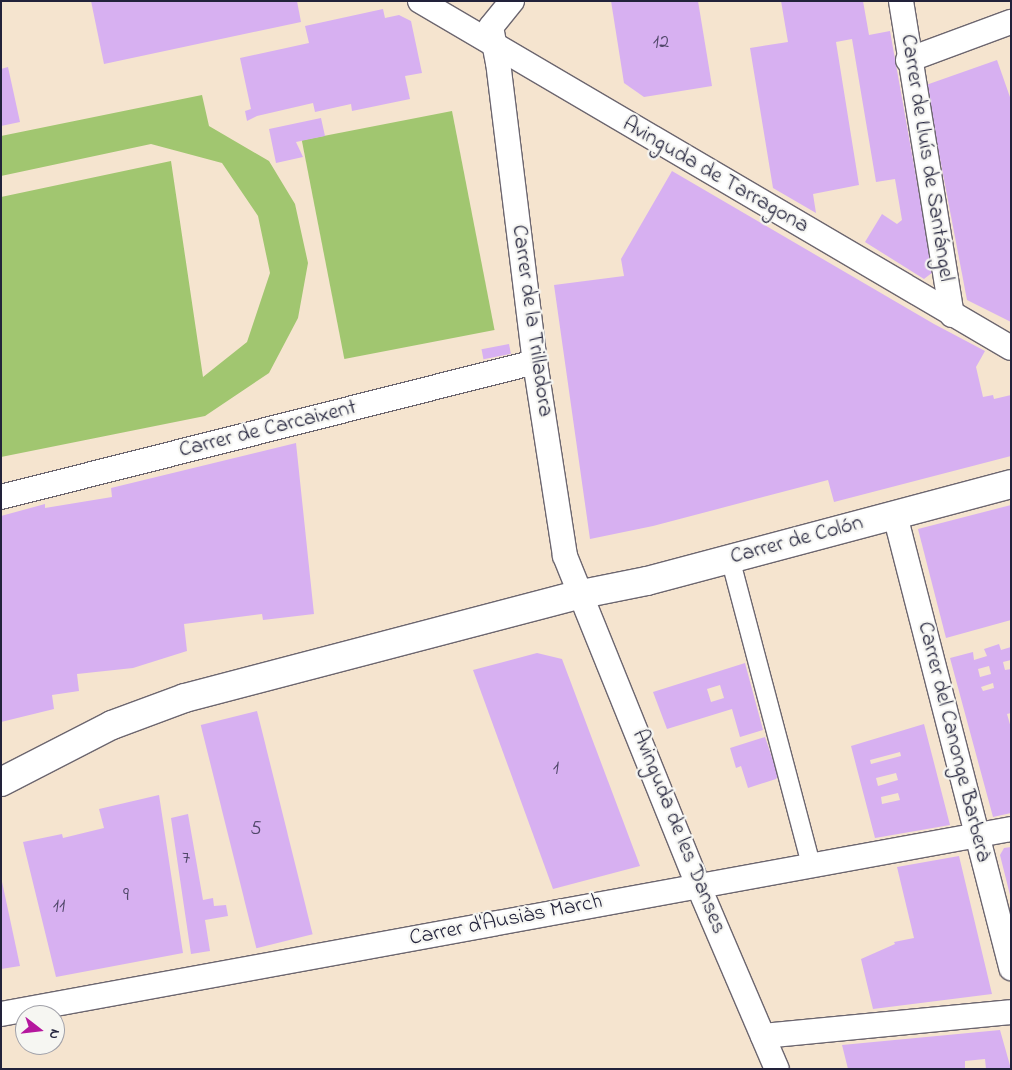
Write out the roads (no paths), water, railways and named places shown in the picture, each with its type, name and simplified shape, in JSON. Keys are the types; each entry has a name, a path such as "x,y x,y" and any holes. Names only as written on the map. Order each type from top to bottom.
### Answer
{"street":[{"name":"Avinguda de Tarragona","path":"420,1 1011,348"},
{"name":"Carrer de la Trilladora","path":"512,1 491,27 535,362 565,556 582,594"},
{"name":"Carrer de Lluís de Santángel","path":"901,1 908,60 952,315"},
{"path":"908,60 1011,22"},
{"name":"Carrer de Carcaixent","path":"1,497 535,362"},
{"name":"Carrer de Colón","path":"1,782 112,725 185,698 1011,484"},
{"name":"Carrer del Canonge Barberà","path":"895,515 1011,968"},
{"path":"730,558 811,864"},
{"name":"Avinguda de les Danses","path":"582,594 698,885 777,1069"},
{"name":"Carrer d'Ausiàs March","path":"1,1014 811,864 1011,829"},
{"path":"764,1036 1011,1012"}]}
